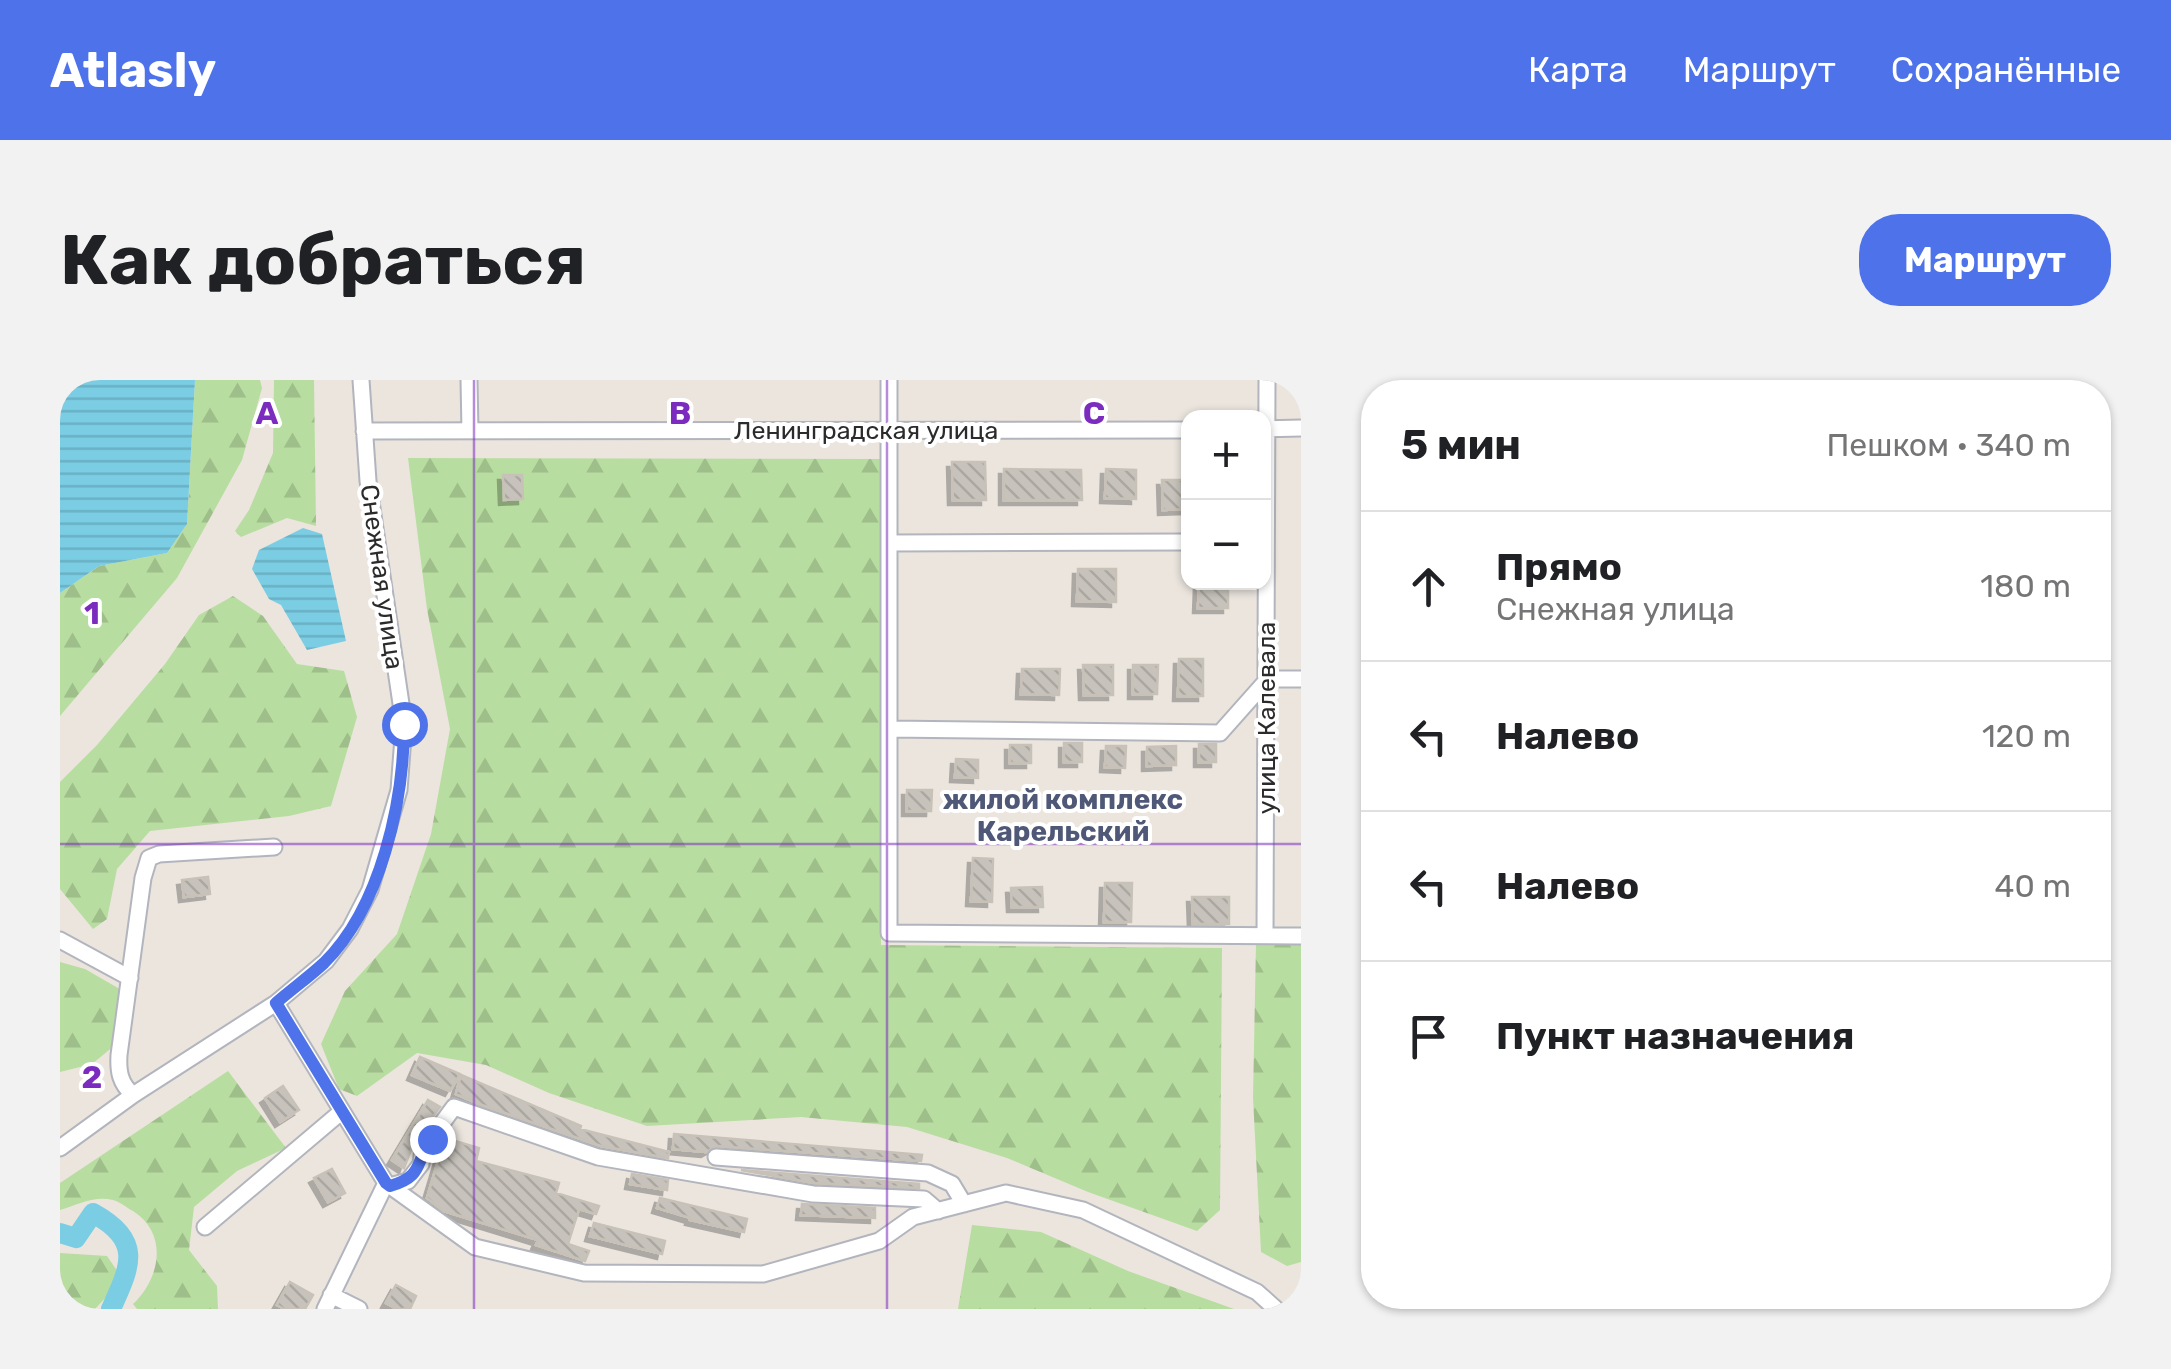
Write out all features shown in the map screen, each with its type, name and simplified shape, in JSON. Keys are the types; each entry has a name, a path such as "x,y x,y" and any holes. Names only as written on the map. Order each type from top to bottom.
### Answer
{"street":[{"path":"469,380 470,431"},
{"path":"889,380 889,934 1301,936"},
{"name":"улица Калевала","path":"1266,410 1267,380"},
{"name":"Снежная улица","path":"60,1148 276,1003 326,961 350,930 370,890 399,790 404,724 381,584 361,384"},
{"path":"1271,429 1301,428"},
{"name":"Ленинградская улица","path":"364,432 1181,430"},
{"path":"889,543 1181,542"},
{"name":"улица Калевала","path":"1265,936 1266,590"},
{"path":"889,729 1220,733 1268,679 1301,679"},
{"path":"133,1096 124,1088 118,1072 143,878 149,858 159,854 274,847"},
{"path":"60,940 130,978"},
{"path":"276,1003 388,1184 475,1247 584,1273 763,1274 879,1241 913,1217 1006,1194 1083,1210 1257,1292 1276,1309"},
{"path":"388,1184 408,1181 422,1164 424,1149 454,1107 598,1157 813,1194 924,1199 938,1211"},
{"path":"205,1228 341,1112"},
{"path":"716,1157 928,1172 952,1184 964,1204"},
{"path":"360,1309 328,1302 388,1184"}],"green space":[{"path":"195,380 260,380 262,388 242,460 177,578 60,716 60,593 99,566 167,553 187,524"},
{"path":"274,380 314,380 316,526 287,518 241,537 235,531 249,510 273,453"},
{"path":"408,458 882,459 881,945 1222,948 1220,1210 1197,1231 1007,1158 907,1127 801,1117 647,1126 549,1093 486,1065 417,1053 357,1096 339,1089 321,1044 345,991 397,934 431,834 450,729 427,609"},
{"path":"233,596 263,616 297,664 344,671 357,717 331,806 289,816 150,831 117,869 107,919 93,929 60,889 60,782 97,745 165,664 199,615"},
{"path":"1301,943 1301,1262 1287,1266 1261,1252 1253,1098 1256,944"},
{"path":"60,962 85,969 125,992 120,1041 92,1064 60,1072"},
{"path":"228,1071 286,1148 237,1171 194,1207 189,1250 217,1286 218,1309 137,1309 133,1304 149,1282 157,1257 152,1232 133,1211 113,1200 93,1200 60,1210 60,1183"},
{"path":"972,1225 1041,1232 1128,1271 1234,1309 958,1309"},
{"path":"60,1253 107,1256 118,1272 109,1294 95,1309 60,1309"}],"water":[{"path":"60,380 195,380 187,524 167,553 99,566 60,593"},
{"path":"303,528 322,534 346,641 307,650 281,605 269,599 252,569 259,550"}],"building":[{"path":"952,462 985,462 986,500 953,500"},
{"path":"1004,469 1081,470 1082,500 1004,500"},
{"path":"1106,469 1136,470 1136,499 1105,498"},
{"path":"503,475 522,475 523,499 504,500"},
{"path":"1162,480 1181,480 1181,509 1163,510"},
{"path":"1078,569 1116,569 1116,602 1077,601"},
{"path":"1199,590 1228,590 1228,608 1198,608"},
{"path":"1179,659 1203,659 1203,696 1178,696"},
{"path":"1083,665 1113,665 1113,695 1084,695"},
{"path":"1133,665 1158,665 1157,694 1133,694"},
{"path":"1022,669 1060,669 1059,695 1021,694"},
{"path":"1064,743 1082,743 1082,762 1064,762"},
{"path":"1199,744 1216,744 1216,762 1199,762"},
{"path":"1010,745 1031,745 1031,763 1010,763"},
{"path":"1106,746 1126,746 1125,768 1105,767"},
{"path":"1176,746 1176,765 1147,766 1147,747"},
{"path":"956,759 978,760 978,778 955,777"},
{"path":"907,790 932,790 931,811 907,811"},
{"path":"973,858 993,859 992,902 971,901"},
{"path":"208,877 210,894 184,897 182,880"},
{"path":"1105,883 1132,883 1131,922 1104,922"},
{"path":"1042,887 1043,907 1012,907 1011,888"},
{"path":"1192,897 1229,897 1229,924 1193,924"},
{"path":"420,1057 460,1074 450,1091 412,1075"},
{"path":"461,1075 581,1126 580,1129 669,1152 668,1158 601,1146 479,1104 456,1094"},
{"path":"283,1086 299,1110 280,1122 265,1098"},
{"path":"428,1100 440,1107 414,1142 404,1168 392,1160"},
{"path":"674,1134 922,1155 921,1161 717,1146 706,1152 673,1149"},
{"path":"445,1138 479,1148 476,1161 559,1183 556,1193 599,1206 596,1214 579,1209 568,1244 589,1251 585,1261 536,1245 538,1240 444,1211 427,1198"},
{"path":"332,1169 345,1193 328,1202 314,1178"},
{"path":"741,1170 919,1184 919,1188 814,1183"},
{"path":"632,1174 668,1180 667,1190 630,1184"},
{"path":"660,1198 747,1219 744,1232 657,1208"},
{"path":"802,1204 875,1208 875,1218 801,1215"},
{"path":"594,1223 665,1241 662,1254 590,1236"},
{"path":"290,1282 313,1295 305,1309 277,1305"},
{"path":"396,1285 416,1296 410,1309 397,1309 386,1303"}],"waterway":[{"path":"60,1233 76,1238 93,1213 120,1234 126,1244 127,1267 111,1309"}],"district":[{"name":"жилой комплекс Карельский","path":"1063,815"}],"route":[{"path":"404,724 399,790 370,890 350,930 326,961 276,1003 386,1183 390,1186 408,1181 422,1164 424,1149 432,1139"}]}
